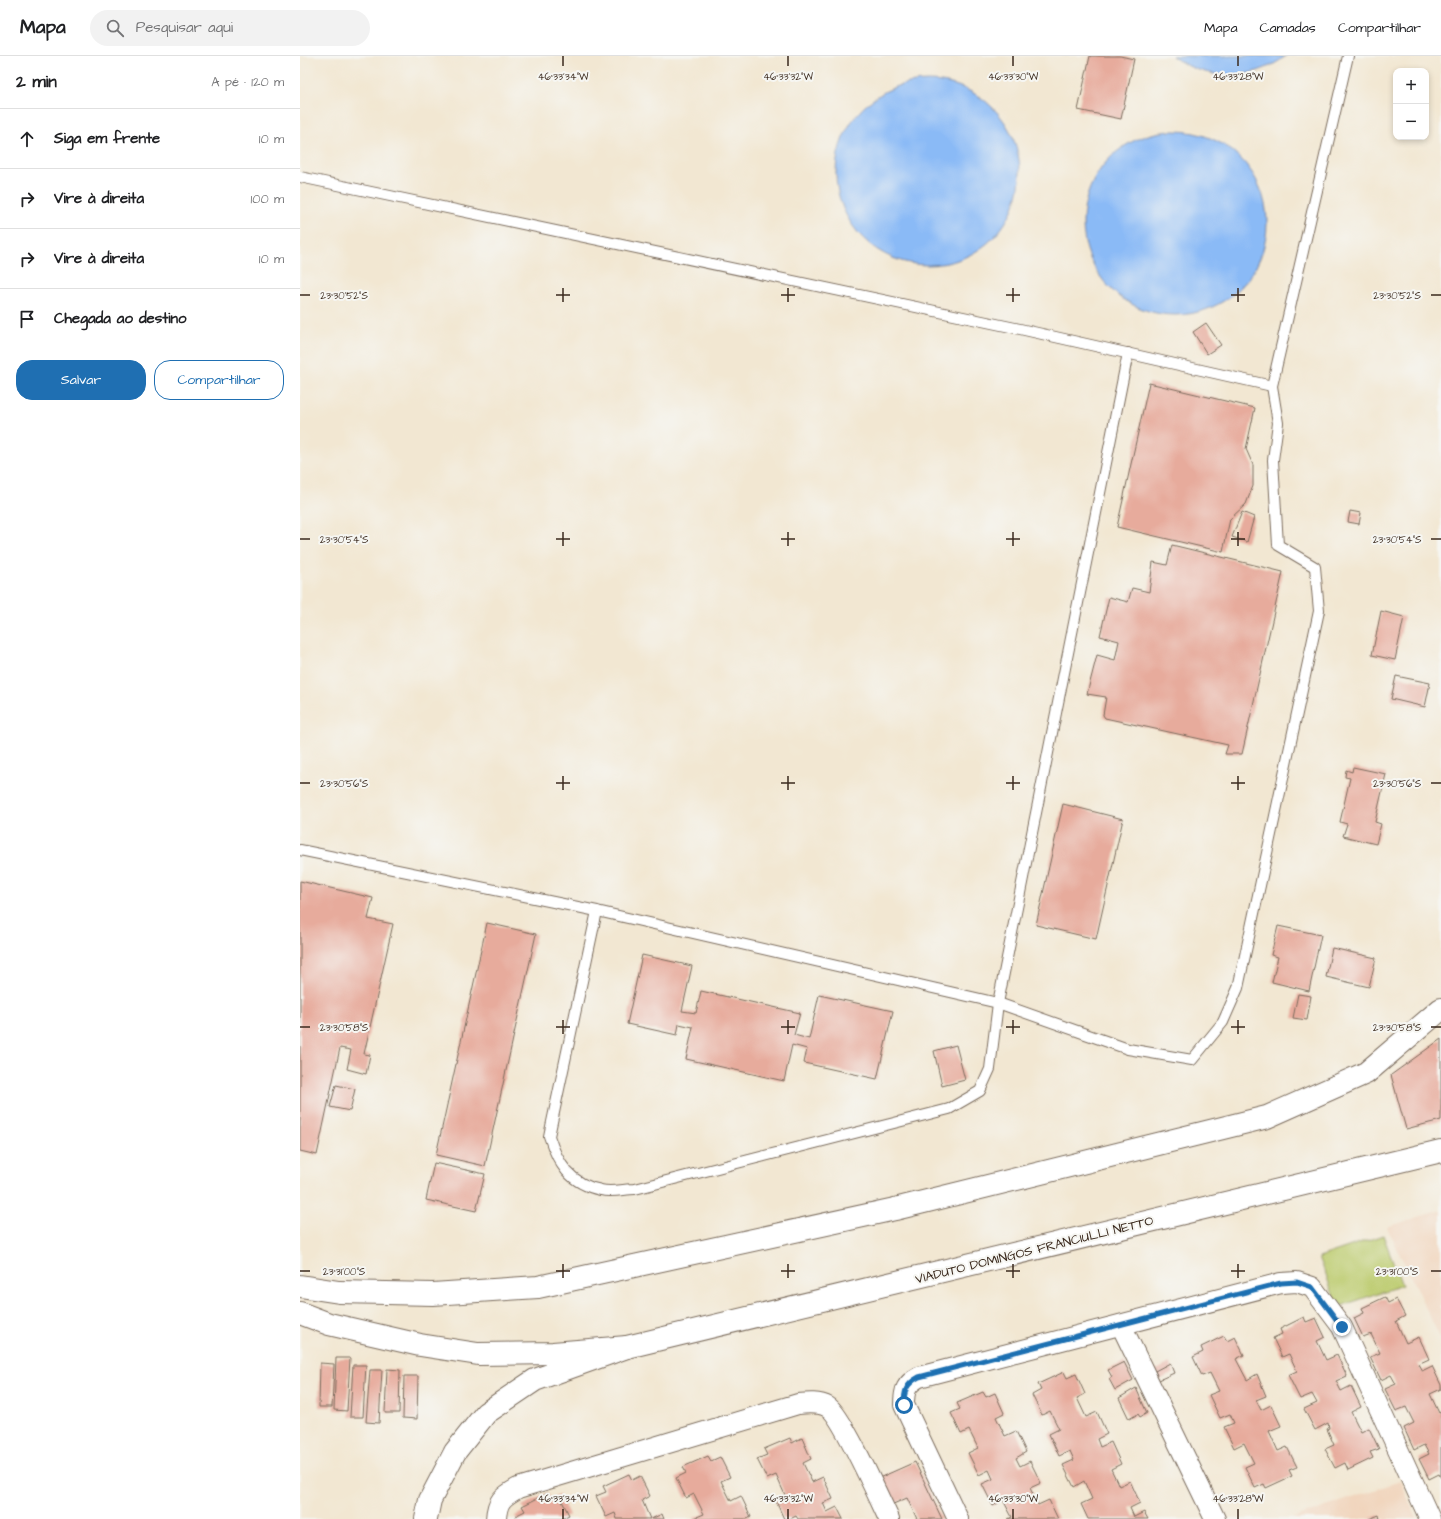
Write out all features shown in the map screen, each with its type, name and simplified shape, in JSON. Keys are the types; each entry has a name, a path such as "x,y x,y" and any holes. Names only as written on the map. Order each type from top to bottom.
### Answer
{"main road":[{"path":"300,1286 339,1292 433,1294 538,1287 895,1209 1267,1117 1366,1073 1441,1009"},
{"name":"VIADUTO DOMINGOS FRANCIULLI NETTO","path":"627,1347 1441,1151"},
{"path":"300,1313 329,1324 413,1343 478,1354 553,1353 627,1347"},
{"path":"426,1519 430,1500 455,1452 486,1413 535,1380 627,1347"}],"street":[{"path":"958,1519 904,1405 904,1392 909,1383 919,1377 1281,1283 1297,1282 1312,1287 1342,1327 1430,1519"},
{"path":"1121,1325 1215,1519"},
{"path":"496,1519 497,1506 505,1495 518,1488 798,1404 816,1403 829,1407 847,1434 889,1519"}],"lane":[{"path":"300,850 597,911 998,1003 1128,1049 1192,1060 1223,1022 1240,980 1319,611 1315,567 1278,545 1273,460 1278,423 1272,386 1348,56"},
{"path":"300,177 1128,353 1272,386"},
{"path":"597,911 549,1136 557,1158 576,1181 602,1191 635,1189 949,1109 980,1091 990,1069 998,1003 1128,353"}],"shaded area":[{"path":"1441,1210 1441,1340 1387,1227"},
{"path":"1400,1481 1417,1519 1292,1519"}],"green space":[{"path":"1383,1235 1402,1285 1338,1307 1319,1257"}],"water":[{"path":"1172,56 1286,56 1259,70 1244,74 1229,75 1214,74 1199,70"},
{"path":"928,81 946,83 963,88 979,97 993,108 1004,122 1013,138 1018,155 1020,173 1018,191 1013,208 1004,224 993,238 979,249 963,258 946,263 928,265 910,263 893,258 877,249 863,238 852,224 843,208 838,191 836,173 838,155 843,138 852,122 863,108 877,97 893,88 910,83"},
{"path":"1175,131 1193,133 1210,138 1226,147 1240,158 1251,172 1260,188 1265,205 1267,223 1265,241 1260,258 1251,274 1240,288 1226,299 1210,308 1193,313 1175,315 1157,313 1140,308 1124,299 1110,288 1099,274 1090,258 1085,241 1083,223 1085,205 1090,188 1099,172 1110,158 1124,147 1140,138 1157,133"}],"building":[{"path":"1090,56 1120,56 1134,59 1121,119 1078,110"},
{"path":"1206,323 1221,345 1207,354 1193,332"},
{"path":"1149,383 1255,408 1246,449 1253,465 1253,486 1246,504 1230,519 1223,552 1117,527"},
{"path":"1350,511 1361,513 1359,524 1348,522"},
{"path":"1242,512 1254,517 1247,542 1232,537"},
{"path":"1172,545 1283,572 1242,754 1225,754 1228,745 1105,718 1103,715 1106,697 1087,694 1097,655 1115,660 1119,641 1100,636 1109,597 1128,602 1132,588 1149,592 1153,562 1167,565"},
{"path":"1381,611 1404,617 1395,660 1372,655"},
{"path":"1396,676 1430,683 1425,707 1391,699"},
{"path":"1353,767 1386,774 1375,822 1381,824 1376,844 1343,836 1347,824 1340,822 1350,778 1345,777 1346,770 1352,772"},
{"path":"1063,804 1123,819 1096,939 1036,925"},
{"path":"300,881 373,898 368,919 393,924 364,1054 370,1055 366,1074 347,1069 351,1050 340,1048 317,1155 300,1151"},
{"path":"487,923 536,934 485,1166 436,1155"},
{"path":"1278,926 1321,935 1309,991 1272,982 1278,957 1271,955"},
{"path":"1332,948 1376,958 1369,987 1326,977"},
{"path":"642,955 692,966 682,1011 696,1013 701,991 800,1013 794,1035 809,1039 819,995 893,1011 877,1079 804,1063 807,1049 792,1045 784,1081 686,1059 693,1027 679,1024 677,1035 627,1024"},
{"path":"1298,994 1311,996 1307,1020 1293,1018"},
{"path":"1441,1039 1441,1120 1406,1129 1391,1075"},
{"path":"956,1045 965,1080 942,1086 934,1051"},
{"path":"336,1085 355,1089 350,1111 330,1107"},
{"path":"434,1163 485,1174 476,1211 426,1200"},
{"path":"1385,1297 1388,1303 1396,1299 1405,1316 1396,1321 1406,1343 1419,1337 1429,1359 1418,1364 1422,1371 1432,1366 1441,1385 1441,1389 1430,1394 1439,1413 1441,1412 1441,1478 1439,1474 1429,1479 1419,1459 1429,1454 1424,1445 1414,1450 1404,1428 1414,1423 1406,1407 1396,1411 1385,1389 1396,1384 1391,1375 1381,1380 1370,1357 1380,1353 1371,1334 1363,1337 1354,1318 1364,1313 1362,1308"},
{"path":"1304,1317 1306,1322 1316,1318 1325,1337 1317,1341 1326,1360 1337,1355 1347,1376 1336,1381 1341,1391 1351,1386 1361,1407 1351,1412 1361,1432 1369,1428 1379,1449 1370,1452 1373,1458 1348,1470 1345,1463 1335,1468 1325,1449 1334,1445 1327,1429 1329,1428 1328,1423 1315,1430 1304,1409 1317,1403 1312,1394 1300,1399 1288,1375 1297,1371 1289,1354 1282,1357 1273,1338 1282,1334 1280,1329"},
{"path":"1224,1336 1227,1341 1235,1337 1244,1355 1236,1359 1247,1380 1257,1374 1266,1396 1256,1400 1261,1410 1271,1405 1281,1426 1269,1431 1278,1451 1287,1447 1297,1467 1289,1470 1292,1476 1266,1488 1264,1484 1255,1488 1245,1467 1254,1463 1244,1443 1234,1448 1224,1427 1234,1423 1230,1414 1220,1418 1209,1395 1219,1391 1210,1373 1202,1376 1193,1357 1203,1352 1201,1347"},
{"path":"336,1358 350,1358 347,1411 334,1410"},
{"path":"1124,1362 1133,1380 1115,1390 1109,1379 1112,1377 1108,1370"},
{"path":"320,1363 334,1364 332,1407 319,1407"},
{"path":"1170,1363 1174,1373 1159,1380 1155,1371"},
{"path":"353,1365 366,1365 363,1417 350,1417"},
{"path":"387,1369 400,1370 399,1413 385,1413"},
{"path":"370,1370 382,1370 379,1423 366,1422"},
{"path":"1064,1372 1067,1378 1076,1374 1085,1394 1077,1398 1086,1417 1097,1412 1107,1434 1097,1439 1100,1447 1111,1442 1121,1464 1111,1469 1119,1486 1130,1481 1140,1503 1130,1508 1134,1517 1144,1512 1148,1519 1088,1519 1081,1504 1092,1499 1084,1481 1074,1487 1063,1465 1074,1460 1070,1451 1059,1456 1049,1434 1059,1429 1050,1411 1042,1415 1032,1395 1041,1390 1038,1384"},
{"path":"404,1376 418,1376 417,1419 403,1418"},
{"path":"1136,1388 1147,1413 1140,1417 1138,1414 1129,1419 1119,1398"},
{"path":"983,1392 986,1397 995,1393 1004,1413 996,1417 1005,1436 1016,1431 1026,1452 1016,1458 1020,1466 1030,1461 1041,1483 1030,1488 1038,1505 1049,1500 1058,1519 1008,1519 1012,1517 1003,1500 993,1506 982,1484 993,1479 989,1470 979,1475 968,1453 978,1448 969,1430 961,1434 951,1413 960,1409 957,1403"},
{"path":"790,1438 792,1443 802,1438 811,1459 803,1463 812,1482 823,1477 833,1499 823,1503 827,1512 837,1507 843,1519 798,1519 796,1516 790,1519 784,1519 775,1499 785,1495 776,1475 767,1479 757,1459 767,1455 764,1449"},
{"path":"708,1456 711,1461 720,1457 730,1477 721,1481 731,1501 741,1496 751,1517 747,1519 692,1519 704,1514 694,1494 686,1498 676,1478 686,1473 683,1467"},
{"path":"915,1462 942,1519 917,1519 907,1498 891,1505 879,1478"},
{"path":"629,1474 632,1480 640,1476 650,1496 642,1500 650,1519 617,1519 615,1513 606,1517 596,1496 606,1492 603,1486"},
{"path":"548,1493 551,1499 559,1495 569,1515 561,1519 517,1519 515,1516 525,1511 522,1506"},
{"path":"662,1514 664,1519 651,1519"},
{"path":"1379,1515 1380,1519 1369,1519"}],"route":[{"path":"904,1405 904,1392 909,1383 919,1377 1281,1283 1297,1282 1312,1287 1342,1327"}]}
